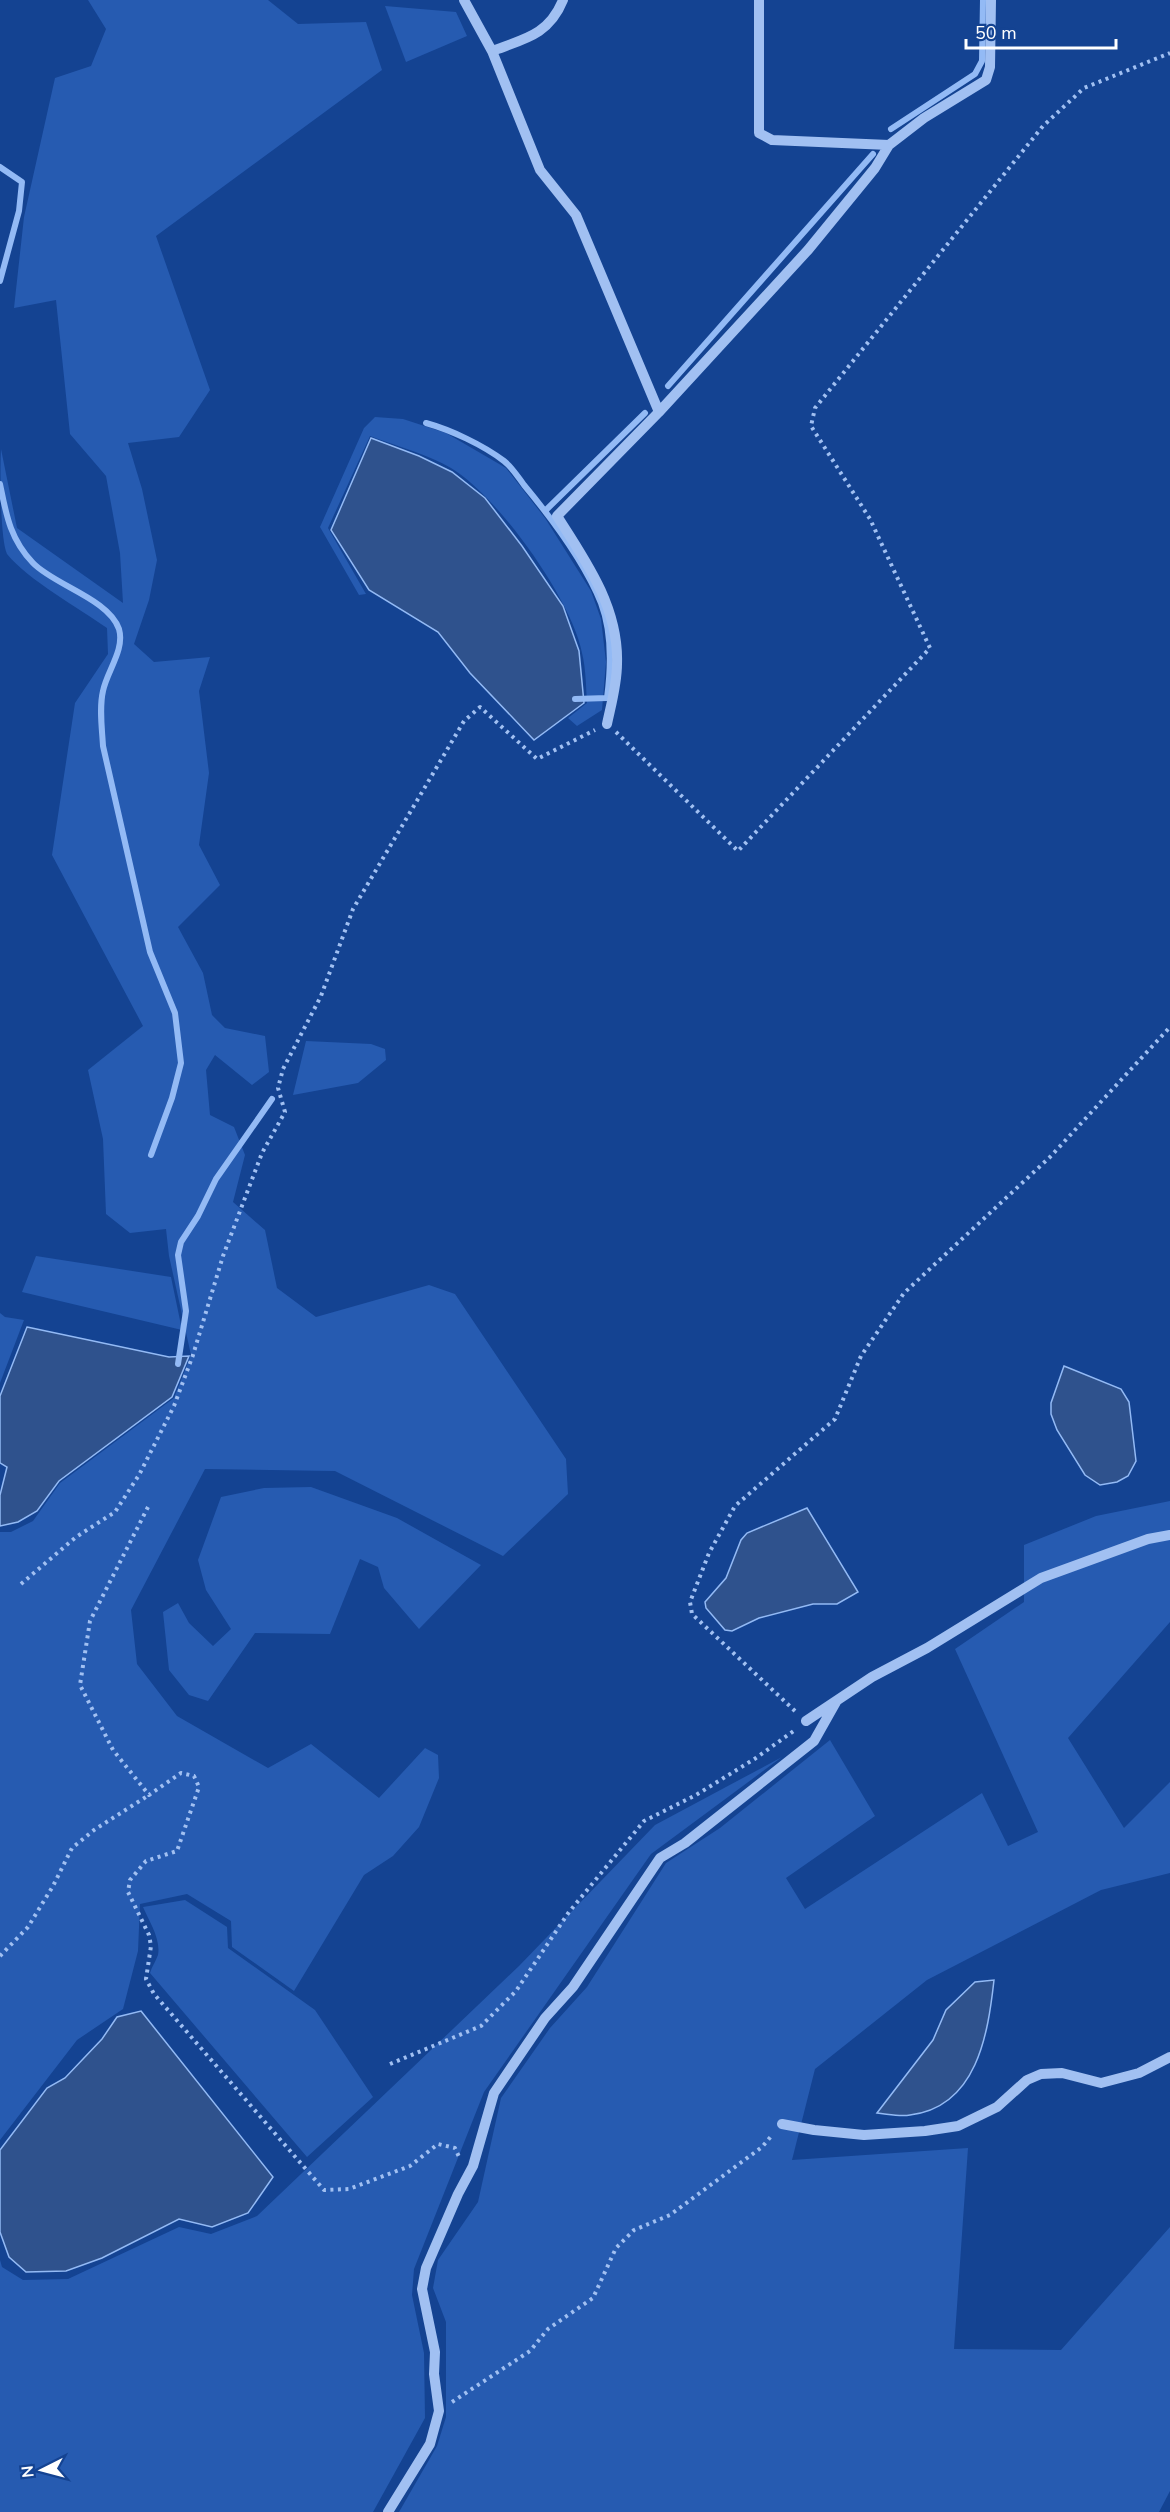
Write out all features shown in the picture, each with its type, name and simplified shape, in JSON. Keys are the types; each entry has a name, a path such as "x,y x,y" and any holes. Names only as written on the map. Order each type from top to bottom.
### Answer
{"street":[{"path":"464,0 492,51 540,170 576,215 659,412"},
{"path":"492,51 537,34 558,13 563,0"},
{"path":"759,0 759,133 772,141 890,145"},
{"path":"607,724 617,665 614,626 609,605 557,516 659,412 808,250 875,168 890,145 924,118 986,80 990,67 991,0"},
{"path":"806,1721 872,1677 927,1648 1041,1578 1148,1539 1170,1534"},
{"path":"388,2512 430,2444 438,2411 434,2374 435,2352 422,2289 426,2268 458,2194 473,2166 494,2093 545,2018 573,1987 660,1858 685,1843 814,1741 836,1702"},
{"path":"782,2124 864,2135 925,2131 958,2126 997,2107 1027,2080 1041,2074 1062,2073 1101,2084 1138,2073 1170,2057"}],"path":[{"path":"21,1584 76,1537 115,1512 139,1475 174,1406 193,1355 223,1256 262,1153 285,1112 278,1088 283,1069 321,996 352,909 464,721 480,707 537,759 607,724 738,851 930,648 870,519 811,426 815,408 1043,126 1084,88 1170,53"},
{"path":"390,2064 481,2026 516,1991 569,1912 644,1821 696,1795 746,1764 806,1721 692,1614 690,1602 709,1553 735,1506 836,1419 861,1356 904,1293 1050,1157 1170,1027"},
{"path":"148,1507 90,1621 80,1685 112,1750 149,1796"},
{"path":"0,1956 28,1927 53,1886 72,1848 94,1830 181,1773 194,1776 199,1787 177,1851 146,1861 130,1880 128,1892 149,1935 151,1946 146,1979 154,1994 324,2190 349,2188 410,2166 438,2144 455,2148 461,2160 458,2168"},
{"path":"438,2411 530,2350 548,2330 593,2298 616,2248 634,2230 670,2215 762,2147 782,2124"}],"shaded area":[{"path":"88,0 268,0 298,24 366,22 382,70 156,236 210,390 179,437 128,443 142,489 157,560 149,600 134,644 154,662 210,657 199,691 209,773 199,845 220,885 178,927 203,973 212,1015 225,1028 265,1036 269,1072 252,1085 215,1055 206,1070 210,1115 234,1127 245,1155 233,1202 265,1230 277,1288 316,1317 429,1285 455,1294 566,1459 568,1494 503,1556 335,1471 205,1469 131,1610 137,1664 177,1716 268,1768 311,1744 379,1798 425,1748 438,1755 439,1778 419,1827 393,1856 364,1875 294,1991 232,1947 231,1921 187,1894 140,1904 138,1951 123,2009 77,2040 0,2140 0,1532 11,1532 33,1521 60,1483 174,1398 191,1355 169,1256 166,1229 130,1233 106,1214 103,1139 88,1070 143,1026 52,855 75,703 108,654 107,628 40,584 16,564 7,554 2,519 1,449 17,528 123,603 120,553 106,476 70,434 56,300 14,308 24,217 55,78 91,66 106,29"},
{"path":"385,6 456,12 467,36 406,62"},
{"path":"375,417 403,419 446,433 506,468 545,518 591,591 601,619 606,662 602,710 577,726 568,718 587,703 582,653 575,631 549,579 490,501 470,482 442,463 370,436 328,528 366,594 359,595 320,527 364,428"},
{"path":"371,438 419,456 452,472 485,498 522,546 563,606 579,651 584,703 534,740 470,673 438,632 369,590 331,530"},
{"path":"306,1041 371,1044 385,1049 386,1060 358,1083 293,1095"},
{"path":"36,1256 171,1277 182,1330 22,1292"},
{"path":"0,1313 5,1317 24,1320 0,1383"},
{"path":"27,1327 169,1357 189,1356 172,1397 59,1481 37,1511 18,1522 0,1526 0,1495 7,1467 0,1463 0,1396"},
{"path":"1064,1366 1121,1389 1129,1402 1136,1461 1128,1476 1117,1482 1100,1485 1085,1475 1057,1430 1051,1414 1051,1403"},
{"path":"311,1487 397,1518 481,1565 419,1629 384,1588 378,1567 360,1559 330,1634 255,1633 208,1701 189,1695 169,1670 163,1612 178,1603 189,1623 213,1646 231,1629 206,1590 198,1560 221,1497 264,1488"},
{"path":"1170,1501 1170,1622 1068,1738 1124,1828 1170,1782 1170,1873 1101,1890 927,1980 815,2069 792,2160 968,2148 954,2349 1061,2350 1170,2227 1170,2491 1159,2512 399,2512 437,2446 446,2417 446,2322 433,2288 438,2260 478,2202 501,2098 550,2028 587,1987 666,1863 720,1828 830,1740 875,1816 786,1878 805,1909 982,1793 1008,1846 1038,1832 955,1649 1024,1602 1024,1545 1096,1516"},
{"path":"807,1508 858,1592 837,1604 813,1604 759,1618 732,1631 725,1630 706,1608 705,1602 726,1578 741,1540 747,1533"},
{"path":"782,1757 651,1854 484,2092 414,2269 412,2295 424,2353 425,2418 373,2512 0,2512 0,2260 2,2267 23,2280 68,2279 179,2227 211,2234 257,2216 519,1966 655,1825"},
{"path":"185,1900 227,1927 228,1948 315,2010 373,2097 307,2157 150,1973 158,1955 158,1943 143,1907"},
{"path":"994,1980 988,2023 975,2065 951,2098 933,2109 906,2116 877,2113 933,2040 946,2010 975,1982"},
{"path":"141,2011 273,2177 248,2213 212,2227 179,2219 102,2258 66,2271 26,2272 9,2257 0,2232 0,2150 47,2088 65,2078 102,2039 117,2017"}],"waterway":[{"path":"891,129 975,74 982,61 983,0"},
{"path":"668,386 873,154"},
{"path":"0,167 22,182 19,211 0,281"},
{"path":"545,511 645,413"},
{"path":"426,423 466,439 507,463 557,527 586,572 605,614 610,650 607,698 575,699"},
{"path":"0,484 10,526 25,554 42,571 104,609 119,629 120,645 105,683 102,698 103,746 150,952 175,1013 181,1063 172,1098 151,1155"},
{"path":"178,1364 186,1311 178,1255 181,1242 198,1216 216,1179 272,1099"}]}
